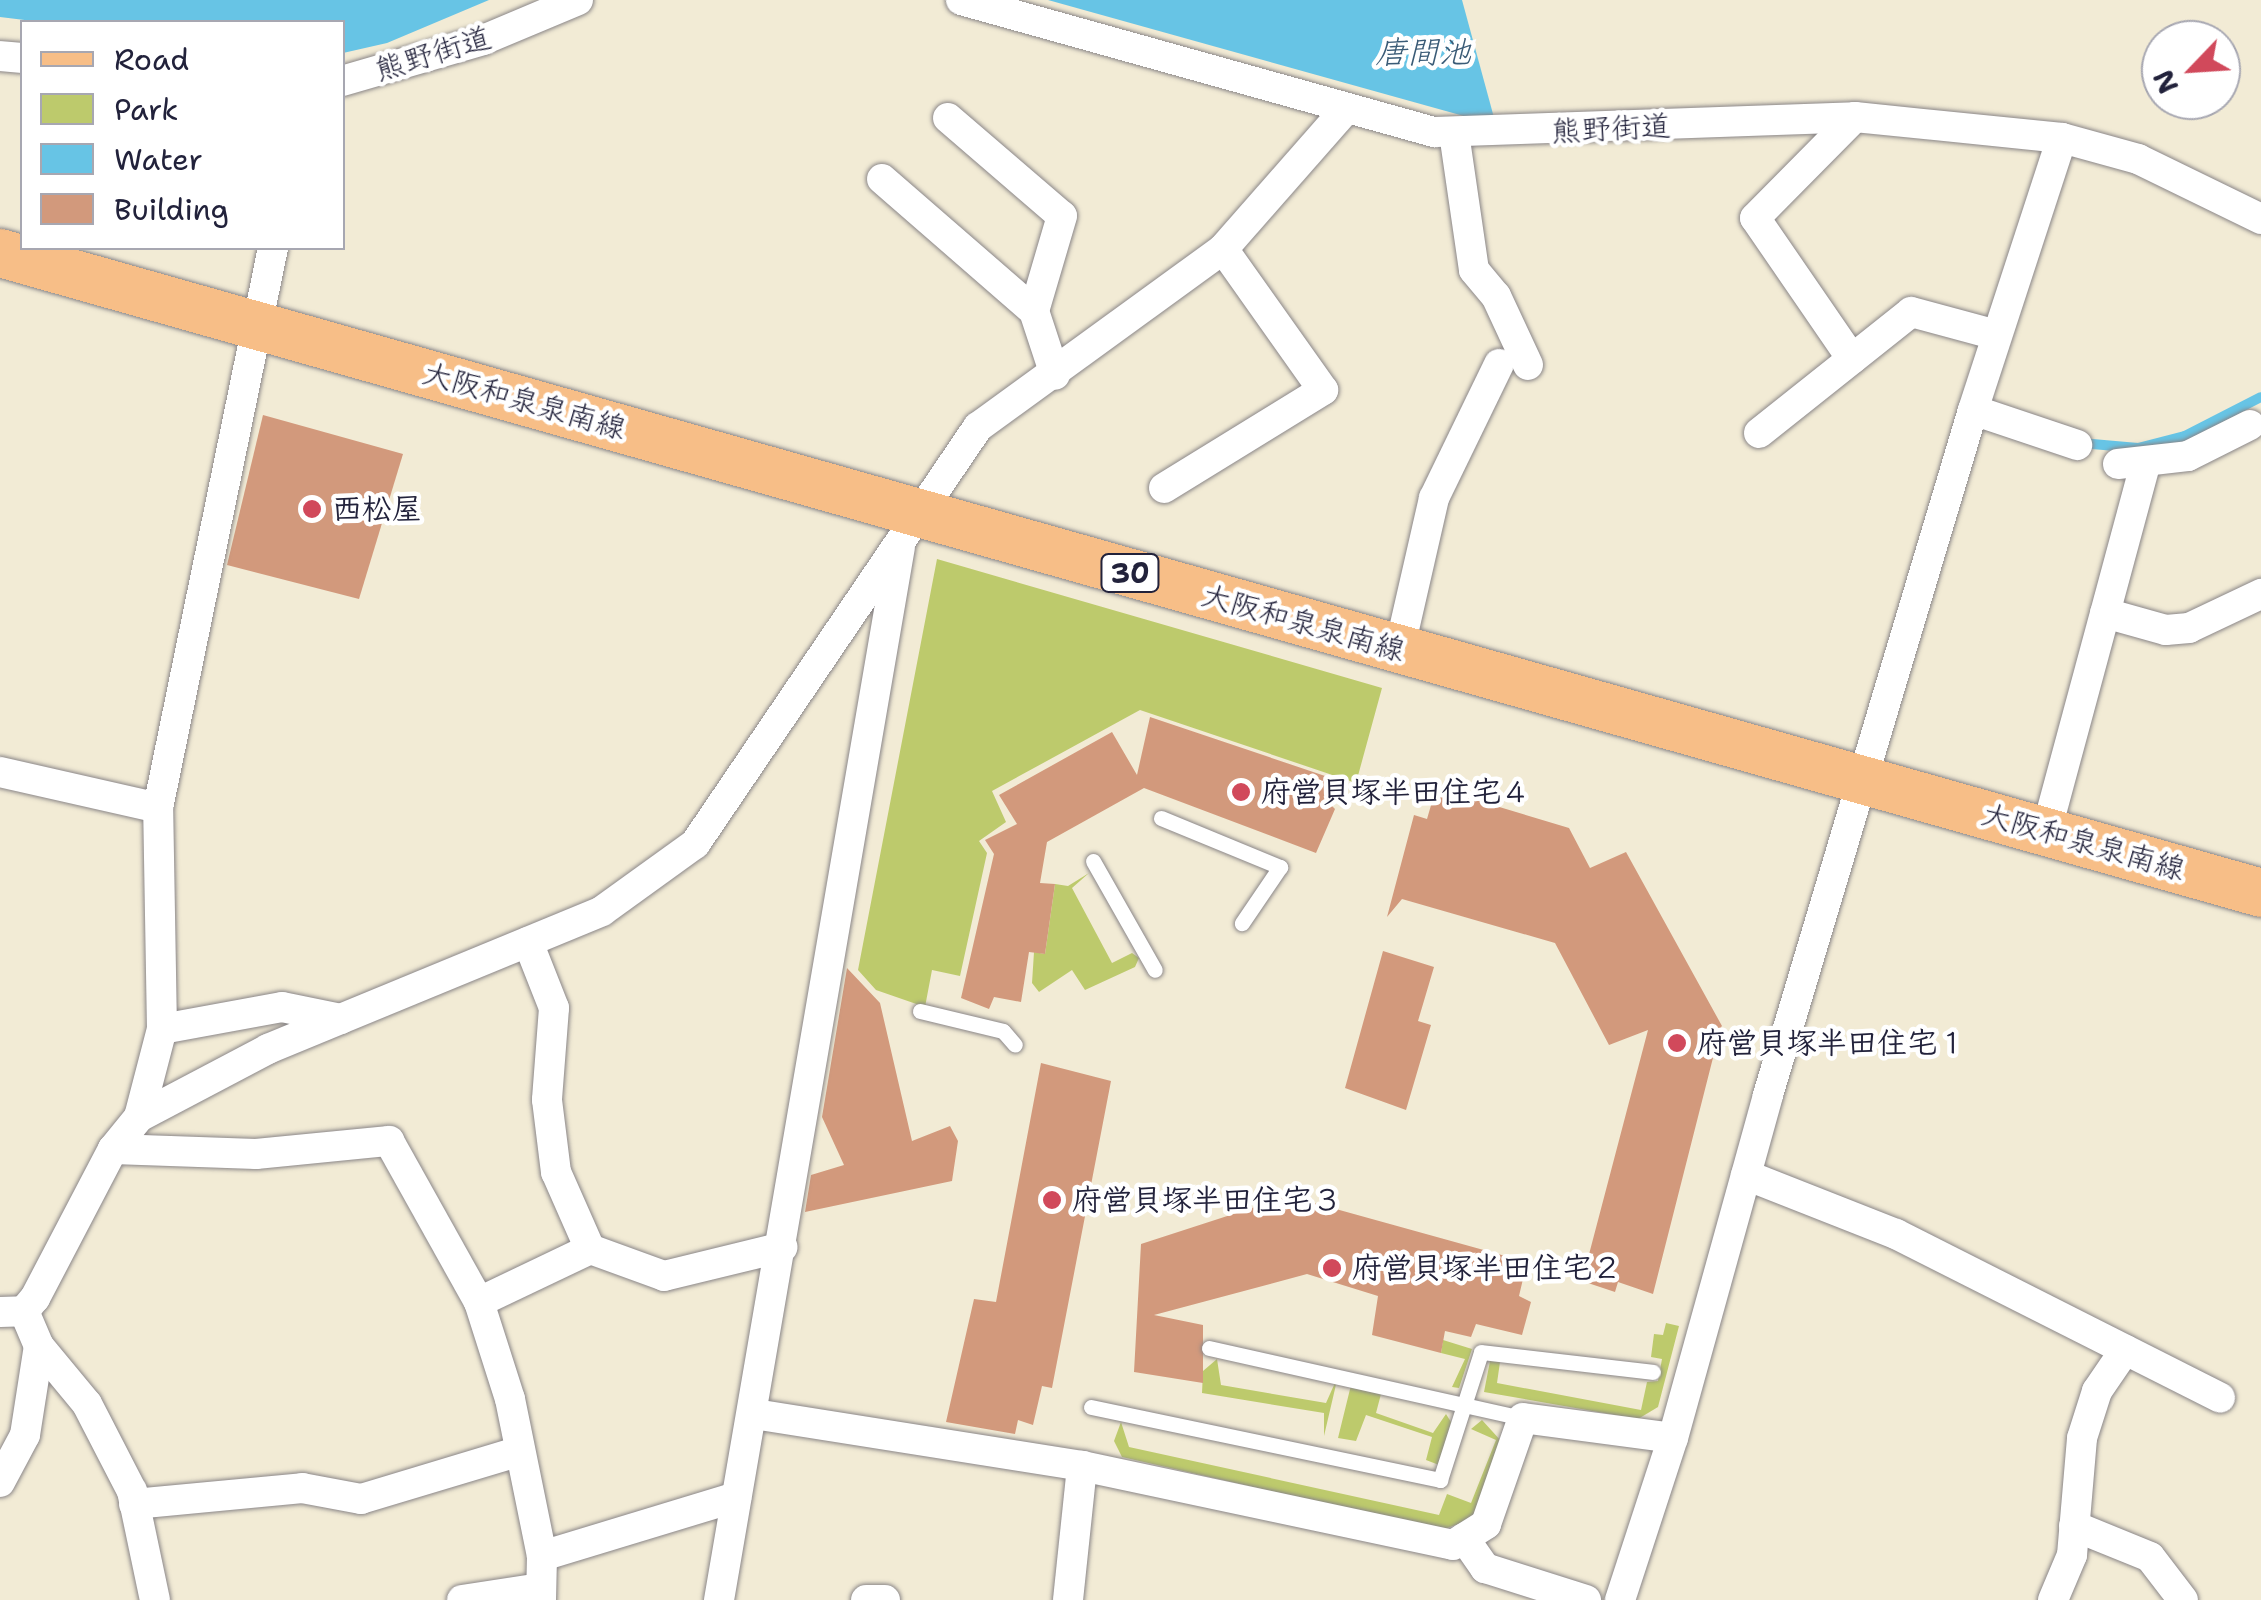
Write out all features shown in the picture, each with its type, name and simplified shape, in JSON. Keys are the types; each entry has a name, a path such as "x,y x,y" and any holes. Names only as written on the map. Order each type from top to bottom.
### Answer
{"main road":[{"name":"大阪和泉泉南線","path":"0,252 908,523 1399,651 2261,893"}],"street":[{"name":"熊野街道","path":"345,80 483,40 578,0"},
{"name":"熊野街道","path":"961,0 1346,109 1454,133 1854,117 2062,138 2138,158 2261,219"},
{"path":"155,1600 134,1504 87,1404 12,1312 113,1149 139,1117 268,1048 602,911 694,844 908,523 978,427 1223,249 1346,109"},
{"path":"1852,359 1755,218 1854,117"},
{"path":"948,118 1062,216 1034,311"},
{"path":"1399,651 1434,498 1514,364 1496,296 1474,270 1454,133"},
{"path":"1620,1600 1673,1438 1746,1175 1996,336 2062,138"},
{"path":"882,179 1034,311 1055,374"},
{"path":"1164,488 1323,390 1223,249"},
{"path":"139,1117 162,1029 158,808 272,250"},
{"path":"1760,433 1911,312 1996,336"},
{"path":"1974,410 2077,445"},
{"path":"2046,832 2105,614 2131,464 2188,456 2250,424"},
{"path":"719,1600 908,523"},
{"path":"2105,614 2166,630 2189,628 2261,594"},
{"path":"0,772 158,808"},
{"path":"528,942 554,1008 547,1100 556,1172 590,1249"},
{"path":"162,1029 282,1007 308,1007 341,1019"},
{"path":"113,1149 256,1154 389,1141 479,1302 520,1451 542,1556 541,1594 462,1600"},
{"path":"1746,1175 1896,1234 2220,1398"},
{"path":"479,1302 590,1249 664,1276 782,1247"},
{"path":"0,1482 25,1435 40,1346"},
{"path":"2054,1600 2072,1555 2082,1438 2097,1391 2125,1350"},
{"path":"754,1414 1082,1466 1453,1546 1486,1524 1523,1418 1673,1438"},
{"path":"134,1504 302,1488 361,1499 520,1451"},
{"path":"1068,1600 1082,1466"},
{"path":"542,1556 736,1496"},
{"path":"2074,1526 2150,1557 2183,1600"},
{"path":"1464,1538 1485,1568 1586,1600"},
{"path":"866,1600 885,1600"}],"lane":[{"path":"1161,818 1280,867 1242,923"},
{"path":"1093,861 1155,970"},
{"path":"920,1011 1003,1030 1015,1045"},
{"path":"1209,1348 1523,1418"},
{"path":"1091,1407 1440,1480 1481,1352 1653,1372"}],"green space":[{"path":"937,559 1382,688 1356,783 1140,710 992,791 1006,822 979,841 987,853 960,976 932,970 925,1007 876,990 858,970"},
{"path":"1089,873 1072,888 1112,963 1132,953 1139,958 1135,967 1085,990 1072,970 1039,992 1032,983 1034,952 1045,954 1055,884 1068,886"},
{"path":"1666,1323 1679,1326 1658,1407 1638,1419 1484,1392 1490,1361 1500,1362 1497,1383 1641,1410 1647,1382 1658,1381 1662,1359 1651,1357 1654,1334 1663,1335"},
{"path":"1443,1340 1472,1349 1459,1388 1452,1387 1465,1359 1441,1353"},
{"path":"1217,1359 1221,1385 1326,1403 1338,1376 1324,1436 1324,1413 1202,1393 1203,1371"},
{"path":"1352,1381 1381,1394 1376,1413 1433,1433 1446,1414 1451,1422 1439,1465 1426,1460 1432,1437 1366,1415 1356,1441 1338,1438"},
{"path":"1482,1420 1502,1442 1474,1518 1442,1530 1122,1457 1114,1441 1121,1422 1129,1447 1439,1515 1447,1494 1471,1503 1496,1440 1471,1429"}],"water":[{"path":"0,0 489,0 387,43 345,53 345,20 0,17"},
{"name":"唐間池","path":"1048,0 1462,0 1496,125"}],"building":[{"name":"西松屋","path":"263,415 403,454 359,599 227,565"},
{"name":"府営貝塚半田住宅４","path":"1150,717 1331,778 1327,801 1335,809 1316,853 1144,788 1047,842 1040,883 1055,884 1045,954 1029,952 1021,1002 994,997 989,1009 961,998 994,854 985,840 1017,824 999,795 1112,732 1137,775"},
{"name":"府営貝塚半田住宅１","path":"1436,788 1569,828 1590,868 1626,852 1722,1026 1711,1038 1716,1046 1653,1294 1618,1282 1615,1292 1582,1281 1648,1030 1609,1045 1555,943 1402,899 1387,917 1414,815 1427,819"},
{"path":"1383,951 1434,967 1418,1021 1431,1025 1406,1110 1345,1088"},
{"path":"847,968 880,1003 912,1141 950,1126 958,1141 952,1181 805,1212 811,1175 844,1165 822,1117"},
{"name":"府営貝塚半田住宅３","path":"1041,1063 1111,1081 1052,1388 1042,1386 1033,1425 1018,1420 1015,1434 946,1422 974,1299 996,1302"},
{"name":"府営貝塚半田住宅２","path":"1289,1196 1527,1262 1519,1296 1531,1302 1522,1335 1476,1324 1471,1337 1445,1331 1441,1353 1372,1335 1378,1296 1307,1274 1154,1315 1203,1325 1203,1383 1134,1372 1141,1244"}],"waterway":[{"path":"2081,443 2138,448 2185,436 2261,397"}],"place":[{"name":"西松屋","path":"312,509"},
{"name":"府営貝塚半田住宅４","path":"1241,792"},
{"name":"府営貝塚半田住宅１","path":"1677,1043"},
{"name":"府営貝塚半田住宅３","path":"1052,1200"},
{"name":"府営貝塚半田住宅２","path":"1332,1268"}]}
